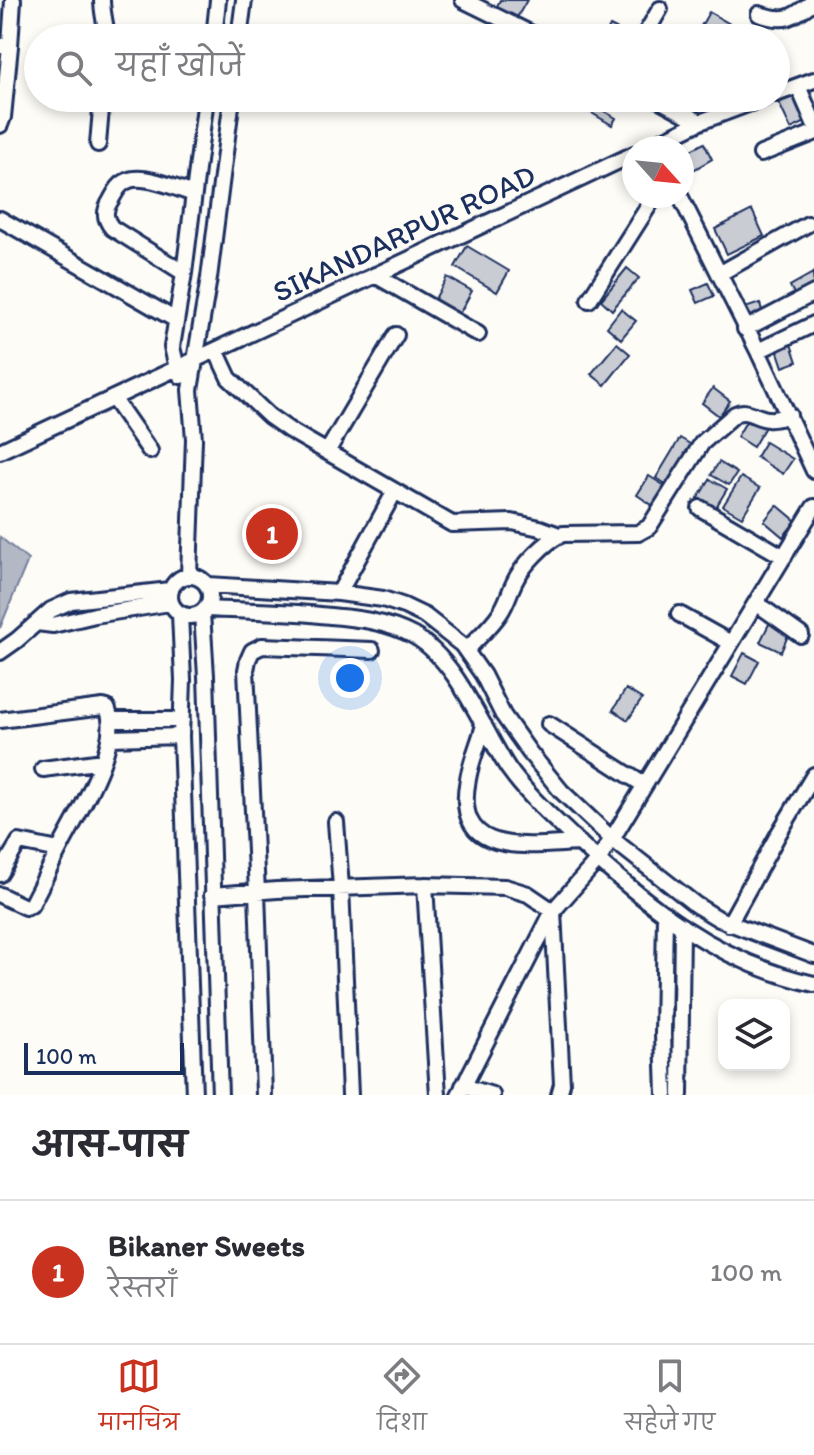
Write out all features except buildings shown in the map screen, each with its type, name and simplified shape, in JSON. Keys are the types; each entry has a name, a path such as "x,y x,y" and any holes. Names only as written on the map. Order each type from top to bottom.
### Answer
{"street":[{"path":"0,125 3,117 5,46 13,0"},
{"path":"102,0 105,24"},
{"path":"215,24 218,0"},
{"path":"241,24 244,0"},
{"path":"463,0 484,4 517,24"},
{"path":"759,14 784,19 792,17 814,1"},
{"path":"651,24 660,9"},
{"path":"790,89 814,80"},
{"path":"798,86 814,123"},
{"path":"98,144 101,112"},
{"path":"190,390 177,368 172,347 204,112"},
{"path":"189,575 194,439 190,390 211,263 230,112"},
{"path":"682,112 700,122"},
{"path":"674,136 727,112"},
{"path":"761,154 814,133"},
{"name":"SIKANDARPUR ROAD","path":"1,450 622,160"},
{"path":"184,273 112,228 106,220 105,210 118,188 136,179 194,194"},
{"path":"589,300 647,208"},
{"path":"686,208 814,471"},
{"path":"0,219 176,320"},
{"path":"719,274 808,224"},
{"path":"375,275 478,334"},
{"path":"745,329 814,293"},
{"path":"758,351 814,324"},
{"path":"327,452 396,335"},
{"path":"216,350 229,378 289,430 452,524 512,522 559,535 638,533 649,527 702,443 735,414 746,411 772,419 789,415"},
{"path":"113,398 150,451"},
{"path":"339,593 395,491"},
{"path":"492,1095 461,1090 553,911 598,860 612,839 814,507"},
{"path":"700,508 784,557"},
{"path":"466,651 503,609 523,568 546,543 559,535"},
{"path":"194,1095 181,736 183,680 174,602 178,580 189,575 200,578 208,585 339,593 383,599 425,616 462,645 483,675 503,715 530,753 561,791 612,839 696,905 729,924 814,955"},
{"path":"208,585 210,600 204,611 220,1095"},
{"path":"0,652 37,623 53,625 174,602 191,616 204,611 297,613 371,619 394,626 417,637 438,656 460,682 508,767 531,798 598,860 698,938 783,977 814,984"},
{"path":"756,603 801,635"},
{"path":"679,614 731,643"},
{"path":"264,1095 248,660 252,651 262,646 372,650"},
{"path":"0,720 103,707 109,709 110,720 110,738 100,772 31,905 25,907 0,895"},
{"path":"110,720 182,720"},
{"path":"549,724 644,785"},
{"path":"484,725 468,778 467,814 472,826 492,841 506,844 580,843"},
{"path":"110,738 181,736"},
{"path":"43,769 103,761"},
{"path":"729,924 814,775"},
{"path":"336,822 350,1095"},
{"path":"0,874 19,842 59,850"},
{"path":"425,885 438,1095"},
{"path":"212,895 341,887 505,887 528,894 553,911"},
{"path":"553,911 562,1084 559,1095"},
{"path":"665,914 665,1095"},
{"path":"680,1095 682,926"}],"shaded area":[{"path":"0,537 28,560 0,628"}],"place":[{"name":"Bikaner Sweets","path":"272,534"}]}
